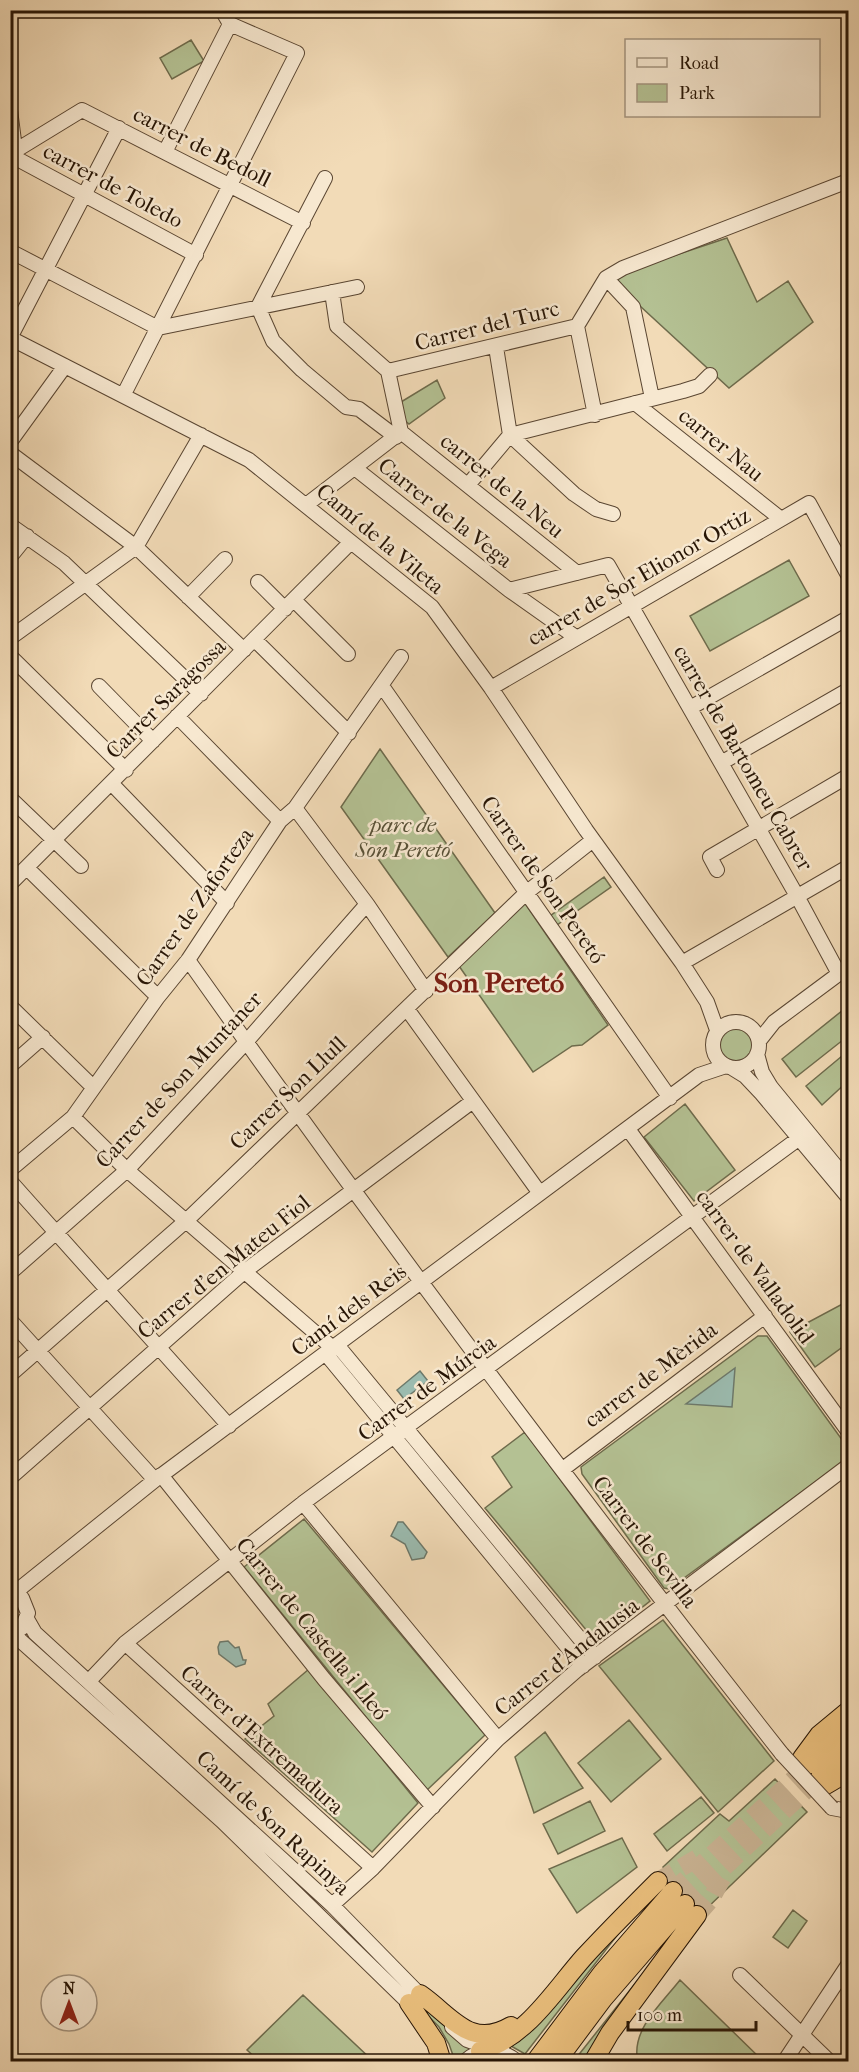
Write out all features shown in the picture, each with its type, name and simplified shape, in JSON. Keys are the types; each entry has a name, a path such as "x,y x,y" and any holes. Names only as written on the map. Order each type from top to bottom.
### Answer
{"highway":[{"path":"814,1771 819,1736 849,1711"},
{"path":"814,1771 849,1732"},
{"path":"814,1771 849,1753"},
{"path":"814,1771 849,1772"},
{"path":"414,1999 474,2035 487,2035 504,2030 523,2017 576,1966 658,1881"},
{"path":"598,2061 685,1903"},
{"path":"535,2061 615,1958 685,1903"},
{"path":"556,2061 603,1999 685,1903"},
{"path":"488,2050 503,2043 522,2028 576,1966"},
{"path":"414,1999 436,2043 442,2061"},
{"path":"593,2061 618,2022"}],"street":[{"path":"124,394 297,53 230,24 222,10"},
{"path":"165,152 230,24"},
{"path":"10,110 14,141 10,154"},
{"name":"carrer de Bedoll","path":"10,154 82,110 303,223"},
{"path":"11,338 119,128"},
{"name":"carrer de Toledo","path":"10,154 196,255"},
{"path":"258,307 325,178"},
{"path":"652,398 633,307 606,278 623,268 849,181"},
{"path":"10,251 158,328 357,287"},
{"name":"Carrer del Turc","path":"388,371 577,326 606,278"},
{"path":"306,505 356,469 398,434 388,371 337,326 333,292"},
{"name":"carrer de la Neu","path":"258,307 273,341 302,370 346,407 359,409 398,434 468,486 577,573"},
{"path":"577,326 595,415"},
{"name":"Camí de la Vileta","path":"11,338 249,460 432,607 491,688 593,840 682,963 707,1002 715,1036"},
{"path":"496,347 510,435 574,494 596,509 613,514"},
{"path":"10,442 65,366"},
{"path":"468,486 510,435 595,415 699,386 710,375"},
{"name":"carrer Nau","path":"635,403 781,519"},
{"path":"10,638 136,547 201,435"},
{"path":"10,453 136,547 244,650"},
{"name":"Carrer de la Vega","path":"356,469 508,590 577,638"},
{"name":"carrer de Sor Elionor Ortiz","path":"491,688 809,503 849,575"},
{"path":"10,525 64,563 201,694"},
{"path":"10,557 27,536"},
{"name":"Carrer Saragossa","path":"10,884 28,869 350,543"},
{"path":"188,597 225,559"},
{"name":"carrer de Bartomeu Cabrer","path":"577,573 608,565 797,896 844,970"},
{"path":"508,590 577,573"},
{"path":"258,582 290,604 348,654"},
{"path":"690,708 849,618"},
{"path":"255,639 349,733"},
{"path":"10,656 126,770"},
{"name":"Carrer de Zaforteza","path":"10,1170 73,1117 92,1086 188,960 280,821 295,808 401,657"},
{"path":"99,686 153,741"},
{"name":"Carrer de Son Peretó","path":"382,686 670,1098"},
{"path":"721,764 849,690"},
{"path":"177,716 280,821"},
{"path":"717,870 710,857 849,776"},
{"path":"112,784 227,903"},
{"path":"10,798 81,866"},
{"path":"295,808 367,904 426,991"},
{"name":"Carrer Son Llull","path":"10,1375 187,1220 526,893 593,840"},
{"path":"682,963 849,867"},
{"path":"28,869 158,997"},
{"name":"Carrer de Son Muntaner","path":"10,1273 127,1170 246,1042 367,904"},
{"name":"Carrer de Sevilla","path":"188,960 352,1192 782,1754 832,1808 849,1811"},
{"path":"729,1067 745,1066 774,1022 844,970"},
{"name":"Camí de la Vileta","path":"707,1002 742,1023"},
{"path":"10,1006 92,1086"},
{"path":"407,1009 539,1192"},
{"path":"774,1022 723,1025 715,1036 716,1057 756,1088 849,1197"},
{"path":"742,1023 758,1048 762,1072 771,1087 849,1180"},
{"name":"Camí dels Reis","path":"699,1075 715,1036"},
{"path":"10,1066 43,1037"},
{"name":"Camí dels Reis","path":"12,1594 158,1477 333,1350 539,1192 699,1075 729,1067"},
{"name":"Carrer d'en Mateu Fiol","path":"10,1478 245,1271 473,1101"},
{"path":"73,1117 127,1170 187,1220 333,1350 408,1428 595,1657"},
{"name":"carrer de Valladolid","path":"628,1129 849,1431"},
{"name":"Carrer de Múrcia","path":"89,1681 125,1643 303,1503 487,1370 691,1216 798,1139"},
{"path":"10,1181 229,1426"},
{"name":"carrer de Mèrida","path":"563,1469 765,1316"},
{"name":"Carrer de Castella i Lleó","path":"10,1320 89,1407 158,1477 324,1679 433,1806"},
{"path":"333,1350 394,1437 583,1666"},
{"name":"Carrer d'Andalusia","path":"332,1905 373,1868 498,1739 583,1666 849,1466"},
{"path":"303,1503 498,1739"},
{"path":"11,1633 22,1628 27,1619 25,1602 28,1583"},
{"path":"12,1594 25,1602"},
{"name":"Camí de Son Rapinya","path":"27,1619 35,1633 332,1905 414,1999 437,2033 450,2061"},
{"name":"Camí de Son Rapinya","path":"11,1633 222,1821 414,1999 462,2037 488,2050 517,2060"},
{"name":"Carrer d'Extremadura","path":"125,1643 373,1868"},
{"path":"784,2061 849,1965"},
{"path":"740,1975 830,2061"},
{"path":"464,2061 488,2050"}],"green space":[{"path":"191,40 204,61 172,79 160,58"},
{"path":"727,238 757,302 788,281 813,322 729,388 614,282 616,275"},
{"path":"437,380 445,398 409,424 403,419 401,402"},
{"path":"789,560 809,596 710,651 690,616"},
{"name":"parc de Son Peretó","path":"380,749 495,913 448,957 341,807"},
{"path":"604,877 611,887 557,925 550,916"},
{"path":"524,902 608,1025 582,1045 572,1046 533,1072 459,966"},
{"path":"848,1006 848,1036 796,1077 782,1059"},
{"path":"736,1024 749,1030 755,1043 749,1056 736,1062 723,1056 717,1043 723,1030"},
{"path":"848,1051 848,1081 822,1105 806,1086"},
{"path":"685,1104 735,1170 694,1201 644,1137"},
{"path":"848,1301 848,1343 815,1367 790,1332"},
{"path":"758,1336 767,1336 848,1448 848,1458 669,1589 664,1588 582,1474 581,1467"},
{"path":"525,1432 650,1601 597,1643 485,1508 512,1487 492,1457"},
{"path":"304,1519 485,1735 426,1791 244,1567"},
{"path":"663,1620 774,1761 718,1812 599,1666"},
{"path":"309,1669 418,1803 372,1852 245,1739 274,1716 268,1704"},
{"path":"629,1720 661,1759 611,1802 578,1763"},
{"path":"545,1732 583,1788 534,1813 515,1757"},
{"path":"775,1779 807,1812 704,1911 663,1867 720,1814 729,1821"},
{"path":"701,1797 714,1813 667,1851 654,1834"},
{"path":"590,1801 605,1831 558,1854 543,1824"},
{"path":"622,1838 637,1867 577,1913 549,1869"},
{"path":"793,1910 807,1921 788,1948 773,1937"},
{"path":"629,1920 525,2054 511,2046"},
{"path":"343,1929 363,1948 369,1950 474,2049 455,2061 449,2044 439,2027"},
{"path":"653,1961 589,2061 573,2062"},
{"path":"680,1980 763,2061 632,2061 637,2056 637,2045 645,2025"},
{"path":"303,1995 373,2061 259,2061 247,2050"}],"shaded area":[{"path":"735,1368 732,1407 686,1404"},
{"path":"420,1371 428,1381 404,1399 397,1390"},
{"path":"398,1522 403,1522 427,1552 424,1558 412,1560 405,1544 391,1536"},
{"path":"228,1641 235,1648 239,1647 243,1660 246,1660 245,1664 236,1667 219,1654 220,1642"}],"tunnel":[{"path":"673,1891 810,1764"},
{"path":"685,1904 820,1777"},
{"path":"658,1881 701,1856"},
{"path":"697,1915 711,1899 725,1873"}],"district":[{"name":"Son Peretó","path":"499,982"}]}
